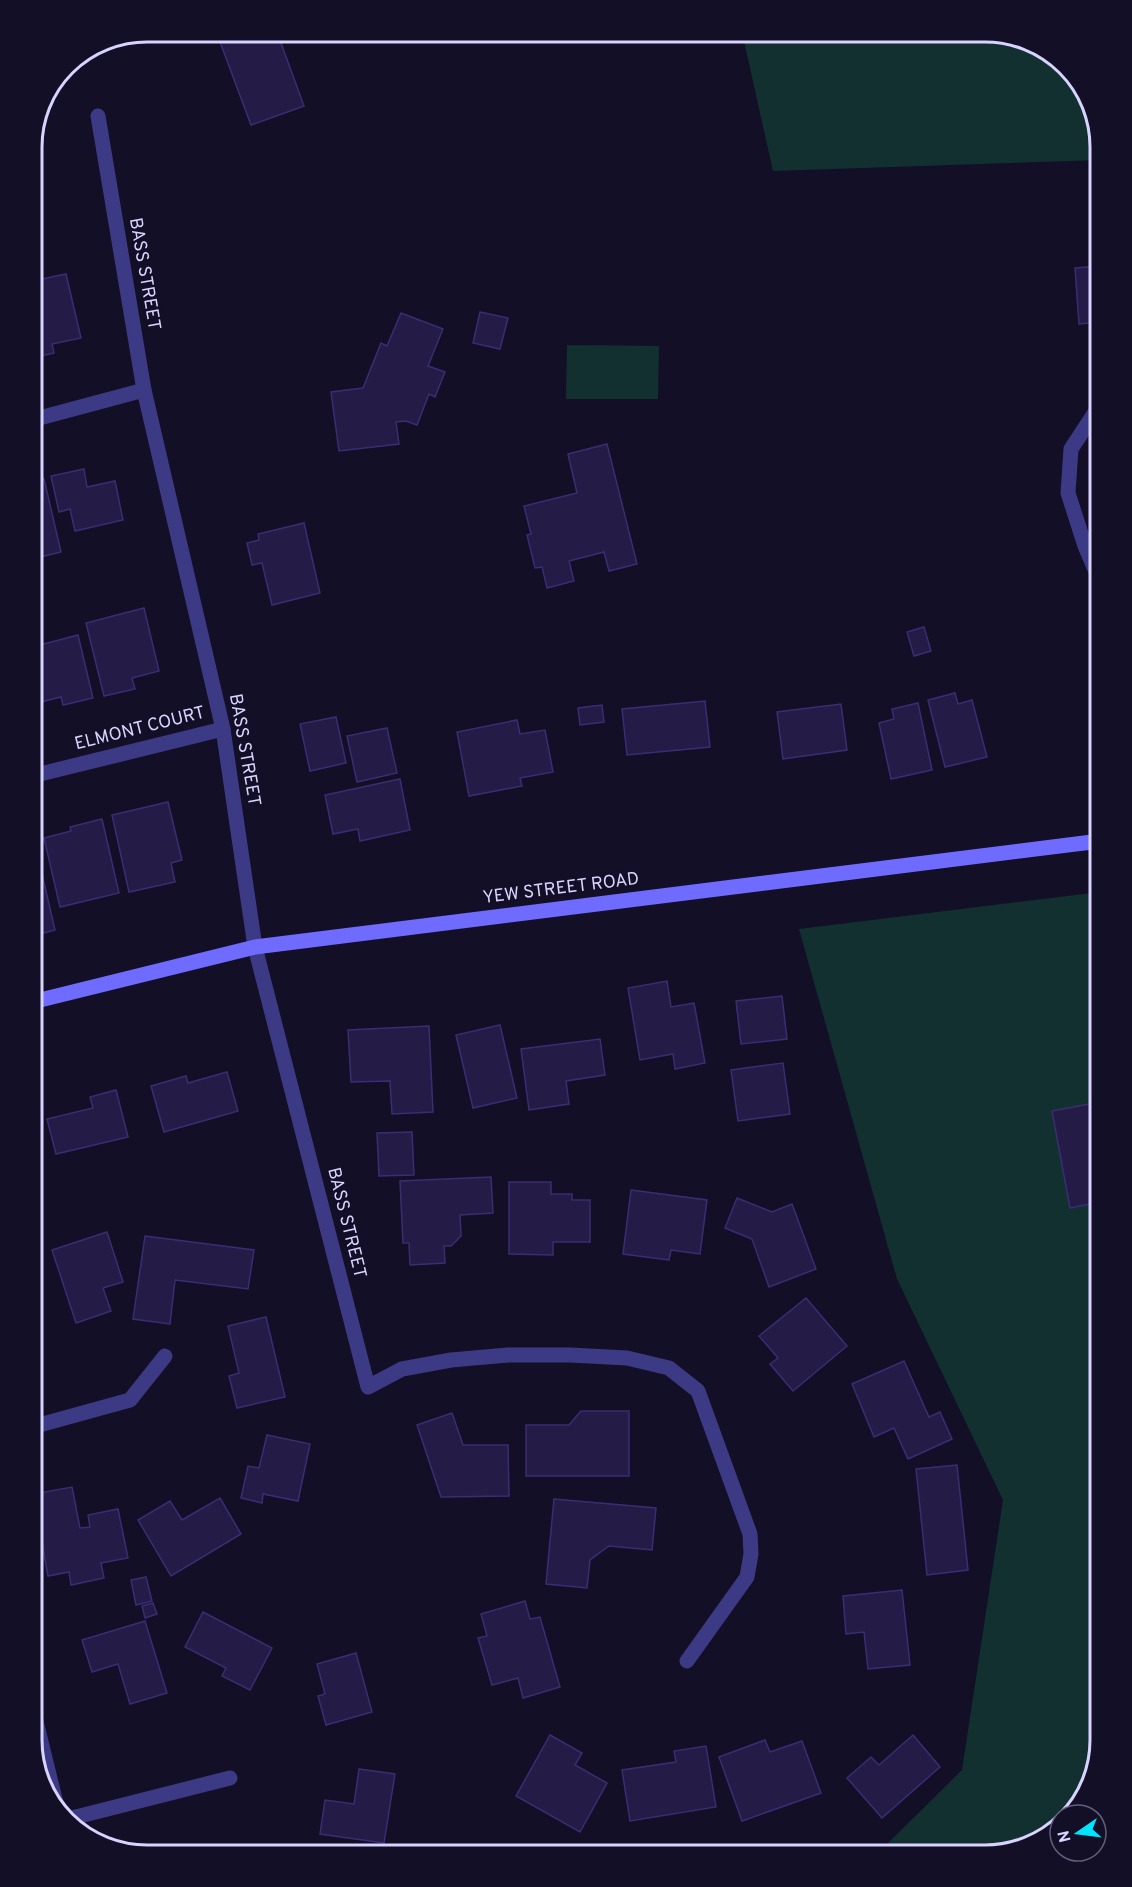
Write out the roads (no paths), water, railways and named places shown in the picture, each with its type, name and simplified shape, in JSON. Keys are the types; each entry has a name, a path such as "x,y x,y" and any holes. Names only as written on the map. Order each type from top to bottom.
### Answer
{"street":[{"name":"BASS STREET","path":"98,116 144,390 224,729 255,947 368,1387 402,1369 452,1360 508,1355 570,1355 627,1358 669,1368 698,1391 750,1534 751,1554 747,1577 687,1661"},
{"path":"42,417 144,390"},
{"path":"1090,422 1071,450 1068,493 1090,557"},
{"name":"ELMONT COURT","path":"42,774 224,729"},
{"name":"YEW STREET ROAD","path":"42,1000 255,947 1090,842"},
{"path":"42,1424 130,1400 165,1356"},
{"path":"43,1749 51,1781"},
{"path":"76,1817 230,1778"}]}
